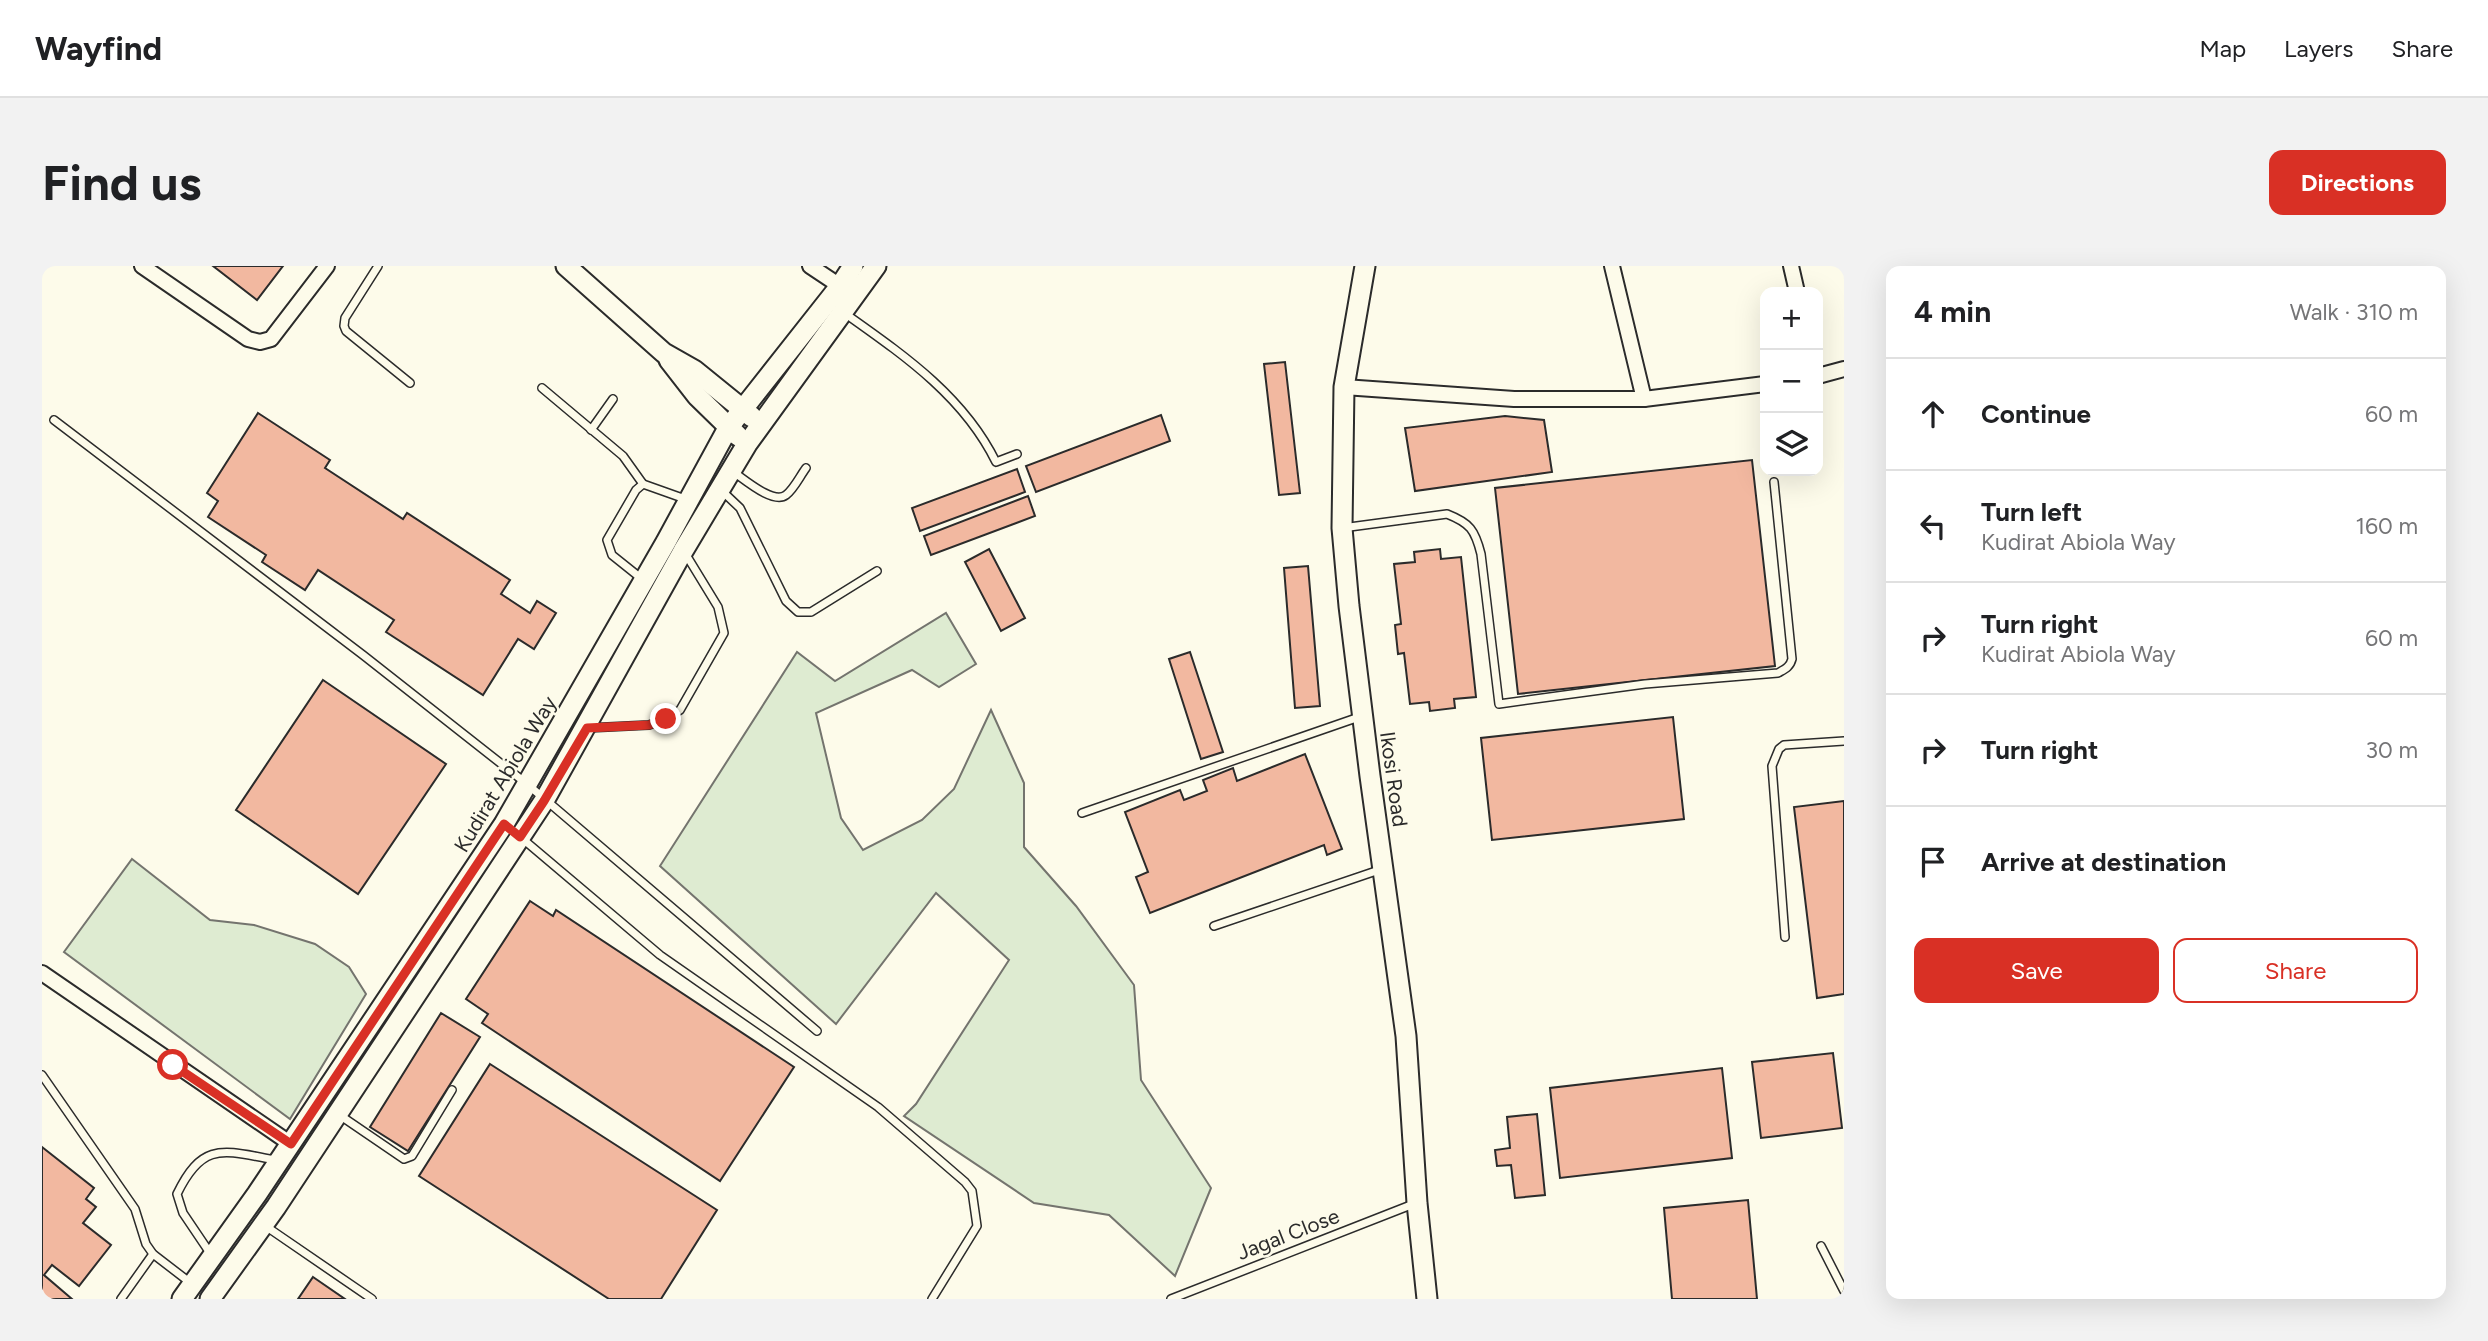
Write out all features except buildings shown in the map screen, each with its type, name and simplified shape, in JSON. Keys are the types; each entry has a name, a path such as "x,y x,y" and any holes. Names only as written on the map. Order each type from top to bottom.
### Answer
{"main road":[{"path":"566,266 664,353 697,396 727,428 747,444"},
{"name":"Kudirat Abiola Way","path":"187,1292 280,1161 504,824 644,580 727,428 853,266"},
{"name":"Kudirat Abiola Way","path":"210,1299 264,1224 544,801 587,728 683,551 747,444 876,266"},
{"name":"Ikosi Road","path":"1365,266 1344,387 1342,528 1362,716 1406,1036 1417,1203 1427,1299"},
{"path":"664,353 694,370 761,426"}],"street":[{"path":"142,266 247,338 260,342 271,339 327,266"},
{"path":"810,266 840,286"},
{"path":"1612,266 1644,399"},
{"path":"1791,266 1796,287"},
{"path":"1823,375 1844,369"},
{"path":"1344,387 1514,399 1644,399 1760,385"},
{"path":"42,973 291,1144"}],"lane":[{"path":"378,266 345,318 344,326 346,331 410,383"},
{"path":"843,311 939,384 975,428 996,462 1017,454"},
{"path":"542,388 623,456 643,484 688,500"},
{"path":"591,430 613,399"},
{"path":"54,420 363,655 527,785 817,1031"},
{"path":"731,470 768,496 776,498 785,495 806,468"},
{"path":"1342,528 1447,514 1463,520 1476,534 1481,554 1499,704 1645,684 1778,673 1786,669 1792,659 1774,482"},
{"path":"643,484 636,489 607,540 612,555 644,580"},
{"path":"720,489 740,509 786,601 798,612 811,612 877,571"},
{"path":"587,728 649,725 680,710 724,632 718,607 683,551"},
{"path":"1082,813 1362,716"},
{"path":"1785,937 1772,766 1779,749 1784,745 1844,741"},
{"path":"504,824 660,955 877,1107 965,1182 972,1191 977,1226 932,1299"},
{"path":"1214,926 1383,869"},
{"path":"42,1075 135,1209 146,1244 187,1292"},
{"path":"337,1114 404,1159 412,1156 452,1090"},
{"path":"212,1257 183,1213 177,1194 185,1178 205,1155 212,1153 235,1153 280,1161"},
{"name":"Jagal Close","path":"1171,1299 1417,1203"},
{"path":"264,1224 372,1299"},
{"path":"1821,1246 1844,1291"},
{"path":"121,1299 153,1254"}],"green space":[{"path":"946,613 976,664 939,687 912,670 816,713 841,818 863,850 922,820 954,789 991,710 1024,783 1024,847 1076,906 1134,985 1141,1080 1211,1188 1175,1276 1109,1215 1034,1203 904,1116 916,1104 1009,960 936,893 836,1024 660,866 797,652 835,681"},
{"path":"132,859 210,920 254,925 315,944 349,967 366,994 290,1119 64,952"}],"route":[{"path":"173,1065 291,1144 504,824 520,837 587,728 649,725 666,719"}]}
